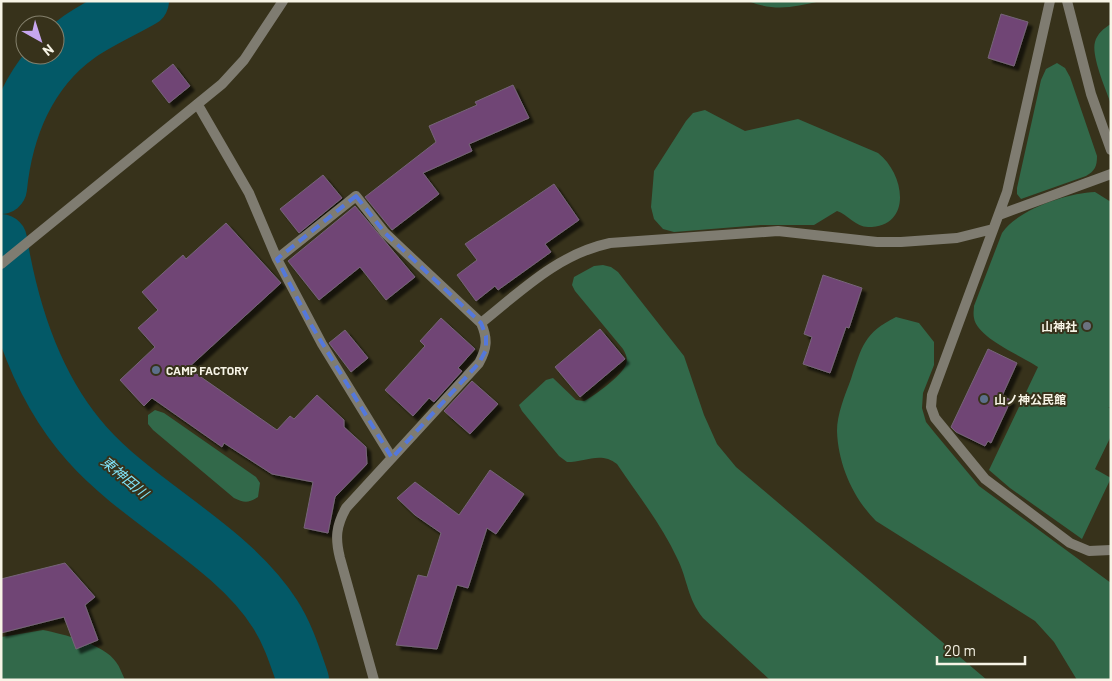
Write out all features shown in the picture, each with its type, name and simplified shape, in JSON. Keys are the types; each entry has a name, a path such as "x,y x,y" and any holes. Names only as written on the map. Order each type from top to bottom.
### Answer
{"street":[{"path":"1,264 222,84 244,60 283,1"},
{"path":"1050,1 1007,192 932,395 931,407 934,418 969,461 1004,495 1070,543 1088,551 1111,550"},
{"path":"1067,1 1091,94 1111,150"},
{"path":"198,105 249,193 277,259 322,344 392,458"},
{"path":"999,215 1111,174"},
{"path":"277,259 356,196 385,234 481,323 486,336 486,350 479,363 346,508 338,524 336,541 374,680"},
{"path":"481,323 555,264 590,247 610,243 778,231 877,242 901,242 957,238 993,229"}],"highlighted area":[{"path":"356,196 385,233 481,323 486,336 486,350 479,363 392,458 310,323 277,259"}],"green space":[{"path":"748,1 821,1 793,7 776,7"},
{"path":"1111,24 1111,104 1100,73 1094,48 1099,34"},
{"path":"1057,63 1065,68 1070,77 1097,156 1096,165 1092,172 1086,176 1021,199 1017,194 1017,188 1041,80 1046,69"},
{"path":"705,110 745,131 798,119 878,153 894,173 899,186 900,198 898,209 892,218 882,225 868,227 859,225 837,211 814,225 761,225 674,232 663,229 654,219 651,207 654,171 686,121 693,113"},
{"path":"1095,192 1111,202 1111,408 1108,407 1111,409 1111,436 1095,469 1111,478 1082,539 1010,488 989,470 1038,367 1001,346 983,333 974,318 974,306 1002,233 1009,225 1031,210 1057,199"},
{"path":"603,265 611,267 618,272 684,356 704,415 717,444 736,467 987,680 770,680 703,618 694,603 681,566 671,546 657,522 617,464 605,458 567,462 559,456 519,405 546,380 553,378 576,400 584,401 608,385 624,369 627,360 623,349 572,285 574,277 594,266"},
{"path":"896,317 919,323 934,342 934,365 923,393 922,408 926,422 934,432 979,486 1111,583 1111,680 1077,680 1054,642 1035,621 876,521 860,502 848,480 840,456 837,425 844,398 862,349 877,329"},
{"path":"155,410 164,413 256,477 260,483 258,497 246,502 234,498 153,430 148,424 148,415"},
{"path":"43,630 82,641 102,650 116,662 125,680 1,680 1,637"}],"building":[{"path":"1001,14 1028,22 1014,66 988,58"},
{"path":"173,64 190,86 169,103 152,81"},
{"path":"513,85 529,118 469,144 472,151 423,173 439,194 392,230 365,197 436,142 429,126 477,105 475,102"},
{"path":"323,175 342,198 299,233 280,209"},
{"path":"554,184 579,220 545,244 551,252 498,290 495,286 476,301 457,275 477,260 465,244"},
{"path":"355,206 415,277 386,300 360,267 319,300 288,261"},
{"path":"226,223 281,283 188,368 277,430 290,416 294,419 317,395 344,420 344,427 366,447 367,464 335,497 328,533 304,528 313,482 272,474 224,443 222,447 152,398 144,406 120,380 155,347 138,328 158,310 142,292 183,255 186,259"},
{"path":"823,275 862,288 849,328 846,327 830,373 803,364 812,337 804,334"},
{"path":"441,318 475,349 458,368 462,371 434,402 429,398 413,416 385,390 425,346 420,341"},
{"path":"600,329 625,359 580,397 555,367"},
{"path":"345,330 368,358 351,372 329,343"},
{"name":"山ノ神公民館","path":"988,349 1017,363 1002,396 1011,400 991,443 988,441 985,446 956,432 951,427"},
{"path":"472,381 498,404 470,434 444,411"},
{"path":"490,470 524,494 496,534 487,528 468,588 457,585 437,649 396,645 418,575 427,577 441,533 415,515 397,498 415,482 459,515"},
{"path":"65,563 95,597 85,605 98,640 76,649 64,617 1,633 1,579"}],"waterway":[{"name":"東神田川","path":"1,188 4,166 15,124 34,85 47,67 79,37 143,1"},
{"name":"東神田川","path":"1,240 12,295 20,322 41,374 69,422 109,466 211,546 257,590 284,630 303,680"}],"place":[{"name":"山神社","path":"1087,326"},
{"name":"CAMP FACTORY","path":"156,370"},
{"name":"山ノ神公民館","path":"984,399"}]}
